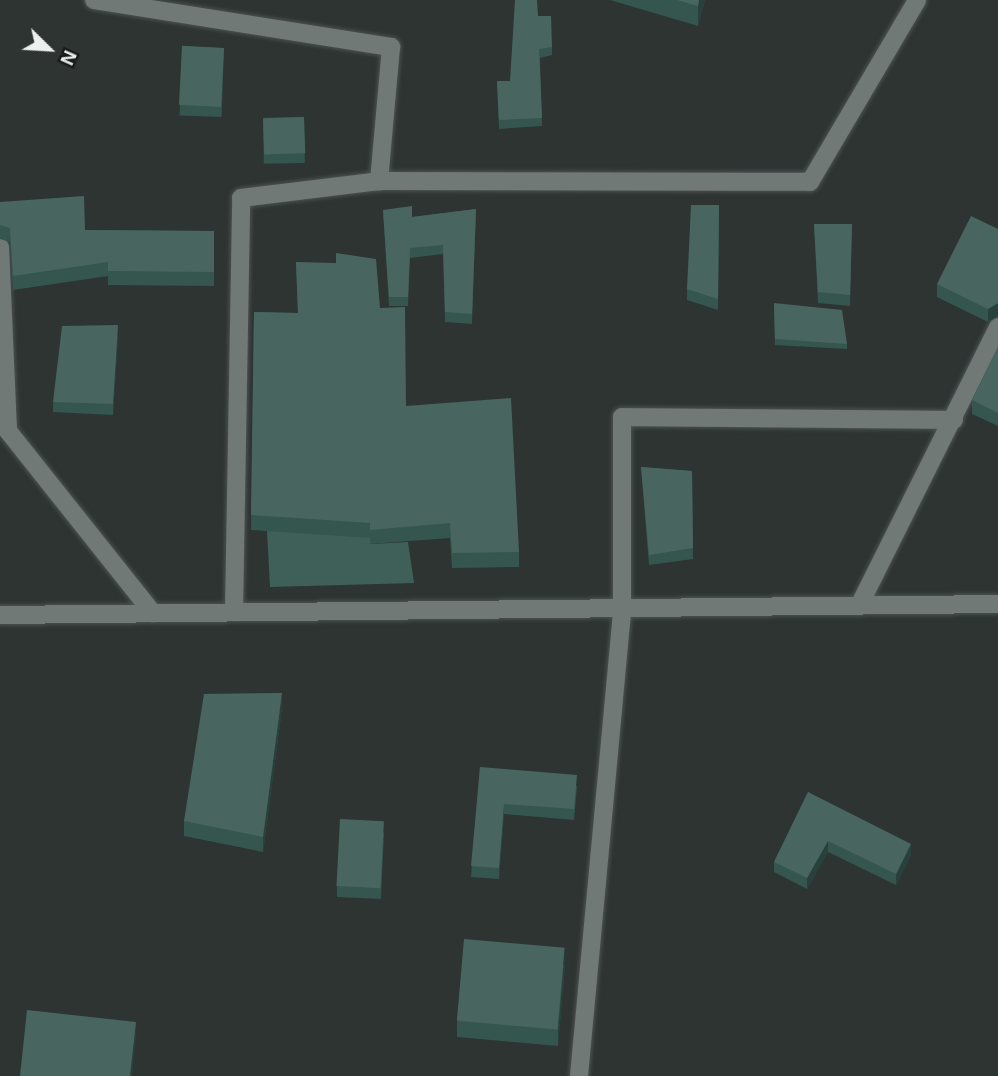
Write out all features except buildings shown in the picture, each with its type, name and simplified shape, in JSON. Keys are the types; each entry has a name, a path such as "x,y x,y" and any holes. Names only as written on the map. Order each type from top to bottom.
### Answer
{"street":[{"path":"94,0 391,47 379,181"},
{"path":"234,612 241,198 379,181 810,182 917,0"},
{"path":"0,247 8,431 153,613"},
{"path":"859,606 998,327"},
{"path":"579,1076 622,609 622,417 954,419"},
{"path":"0,615 998,604"}],"green space":[{"path":"363,360 371,544 408,542 414,583 270,587 267,531"}]}
